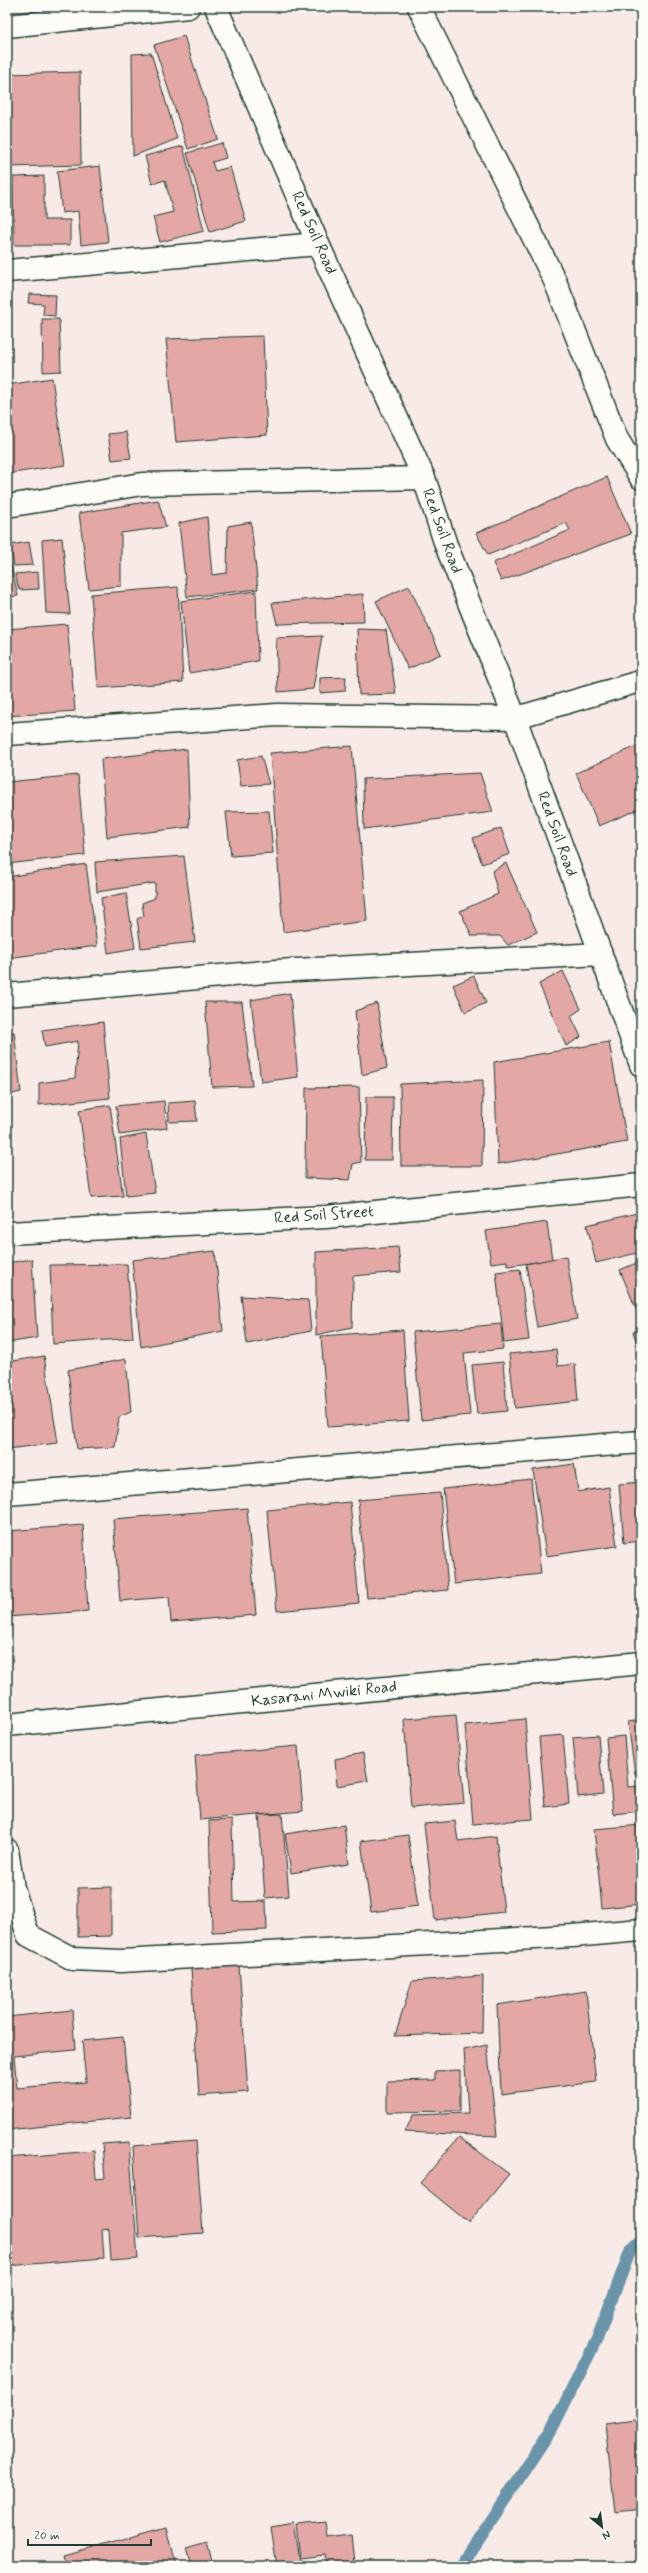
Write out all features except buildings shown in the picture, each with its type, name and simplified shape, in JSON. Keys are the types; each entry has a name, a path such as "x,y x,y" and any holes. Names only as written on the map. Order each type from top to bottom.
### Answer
{"street":[{"path":"7,26 188,7"},
{"name":"Red Soil Road","path":"216,7 318,244 424,478 446,545 515,718 641,1065"},
{"path":"419,7 552,274 617,439 641,478"},
{"path":"7,271 318,244"},
{"path":"7,506 142,484 424,478"},
{"path":"7,734 277,715 515,718"},
{"path":"7,995 276,971 601,954"},
{"name":"Red Soil Street","path":"7,1233 326,1217 641,1185"},
{"path":"7,1494 641,1442"},
{"name":"Kasarani Mwiki Road","path":"7,1725 641,1663"},
{"path":"7,1850 10,1890 28,1936 73,1959 137,1960 564,1936 641,1930"}],"lane":[{"path":"515,718 641,681"}],"waterway":[{"path":"461,2566 553,2427 597,2339 631,2249 641,2240"}]}
